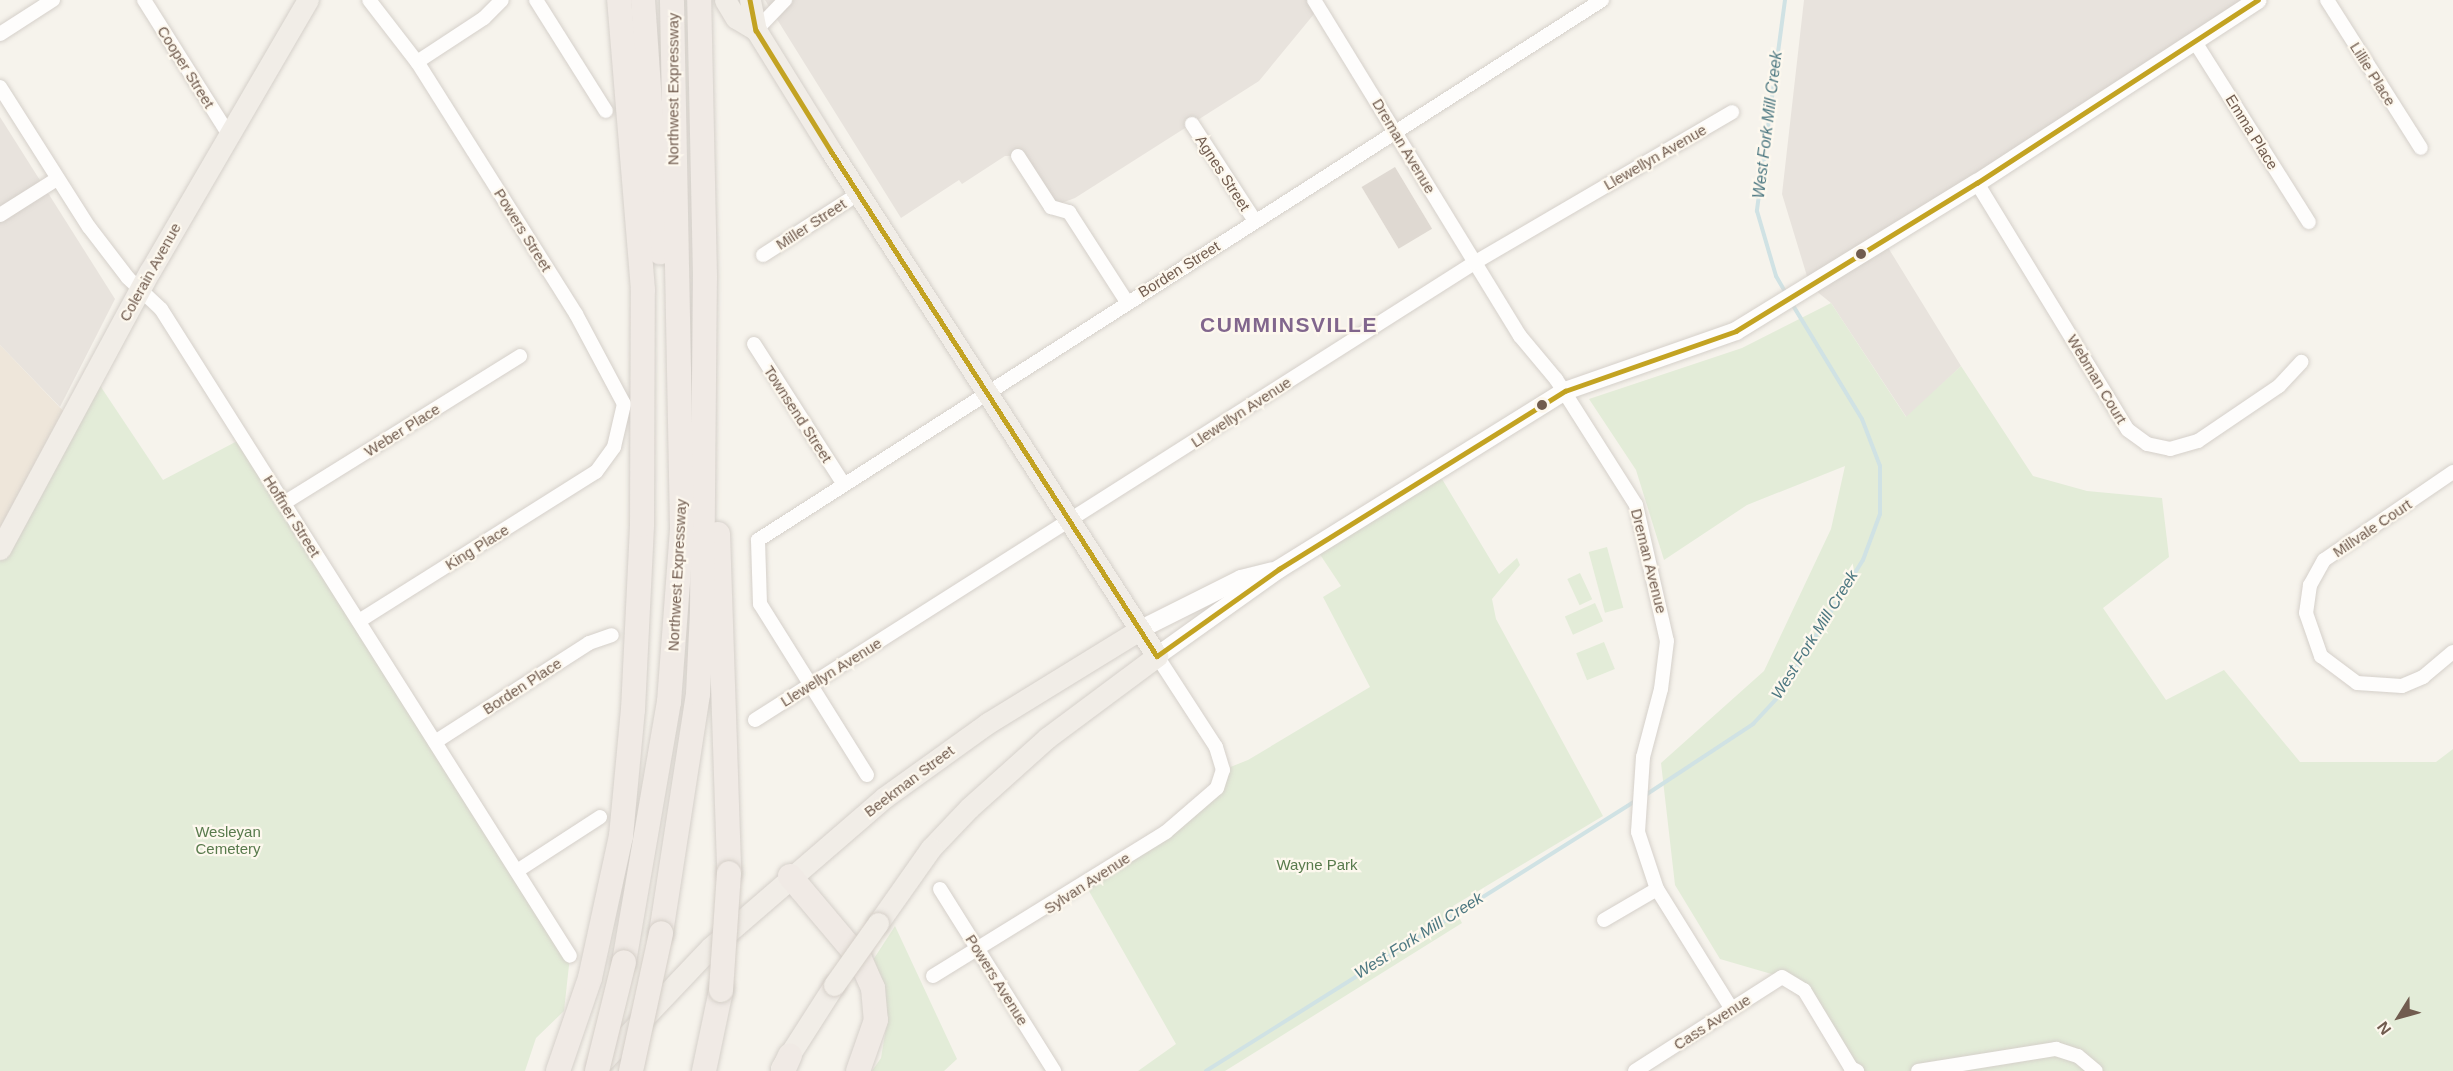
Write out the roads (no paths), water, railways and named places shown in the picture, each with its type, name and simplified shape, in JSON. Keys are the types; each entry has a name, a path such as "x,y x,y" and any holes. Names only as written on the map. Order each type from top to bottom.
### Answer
{"highway":[{"path":"558,1071 590,978 611,818 642,525 643,290 619,0"},
{"path":"634,180 642,0"},
{"path":"642,0 665,315 679,400"},
{"name":"Northwest Expressway","path":"596,1071 624,962 669,702 682,528 672,0"},
{"name":"Northwest Expressway","path":"631,1071 661,933 698,694 705,277 699,0"},
{"path":"704,1071 721,990 729,873 723,622 705,277"},
{"path":"790,876 860,959 873,988 873,1033 858,1071"}],"main road":[{"name":"Colerain Avenue","path":"0,549 140,289 308,0"},
{"path":"725,0 736,18 756,30"},
{"path":"750,0 756,30 1067,523 1158,656"},
{"name":"Beekman Street","path":"784,1066 834,985 931,848 969,808 1047,738 1158,656 1279,569 1564,391 1720,338 1767,313 1977,183 2258,0"},
{"name":"Beekman Street","path":"596,1071 669,987 790,876 965,739 1139,630 1241,579 1279,569"}],"street":[{"path":"0,34 53,0"},
{"name":"Cooper Street","path":"144,0 229,135"},
{"name":"Powers Street","path":"369,0 417,62 621,392 624,404 620,429 606,463 596,472"},
{"path":"417,62 484,18 502,0"},
{"path":"536,0 606,111"},
{"path":"756,30 785,0"},
{"name":"Dreman Avenue","path":"1314,0 1520,336 1564,391 1636,505 1665,624 1666,659 1642,757 1637,809 1645,855 1658,890 1731,1008"},
{"name":"Borden Street","path":"811,686 759,604 758,540 984,392 1602,0"},
{"name":"Lillie Place","path":"2327,0 2421,148"},
{"name":"Emma Place","path":"2195,42 2309,222"},
{"name":"Hoffner Street","path":"0,87 107,252 161,309 570,956"},
{"name":"Llewellyn Avenue","path":"755,720 1474,263 1732,112"},
{"name":"Agnes Street","path":"1192,124 1255,221"},
{"path":"1018,156 1051,207 1069,212 1127,302"},
{"path":"0,215 57,178"},
{"name":"Webman Court","path":"1977,183 2128,430 2147,444 2170,449 2198,441 2279,386 2301,362"},
{"name":"Miller Street","path":"763,255 858,194"},
{"name":"Townsend Street","path":"754,344 843,483"},
{"name":"Weber Place","path":"284,503 520,356"},
{"name":"King Place","path":"359,621 596,472"},
{"name":"Millvale Court","path":"2453,472 2324,560 2310,585 2306,613 2321,656 2357,683 2402,686 2423,677 2453,652"},
{"name":"Borden Place","path":"435,742 589,643 612,635"},
{"name":"Sylvan Avenue","path":"933,976 977,948 993,943 1166,832 1212,795 1223,770 1216,747 1158,656"},
{"path":"811,686 867,775"},
{"path":"517,871 611,818"},
{"name":"Powers Avenue","path":"940,889 1054,1071"},
{"path":"1604,920 1658,890"},
{"name":"Cass Avenue","path":"1635,1071 1782,977 1789,979 1804,990 1851,1068 1857,1071"},
{"path":"1918,1071 2056,1049 2078,1056 2096,1071"}],"waterway":[{"name":"West Fork Mill Creek","path":"1785,0 1757,211 1776,276 1787,295"},
{"name":"West Fork Mill Creek","path":"1644,796 1753,724 1778,697 1863,560 1880,514 1880,466 1862,419 1792,304"},
{"name":"West Fork Mill Creek","path":"1206,1071 1637,800"}],"district":[{"name":"CUMMINSVILLE","path":"1289,325"}],"park label":[{"name":"Wesleyan Cemetery","path":"228,840"},
{"name":"Wayne Park","path":"1317,865"}]}
